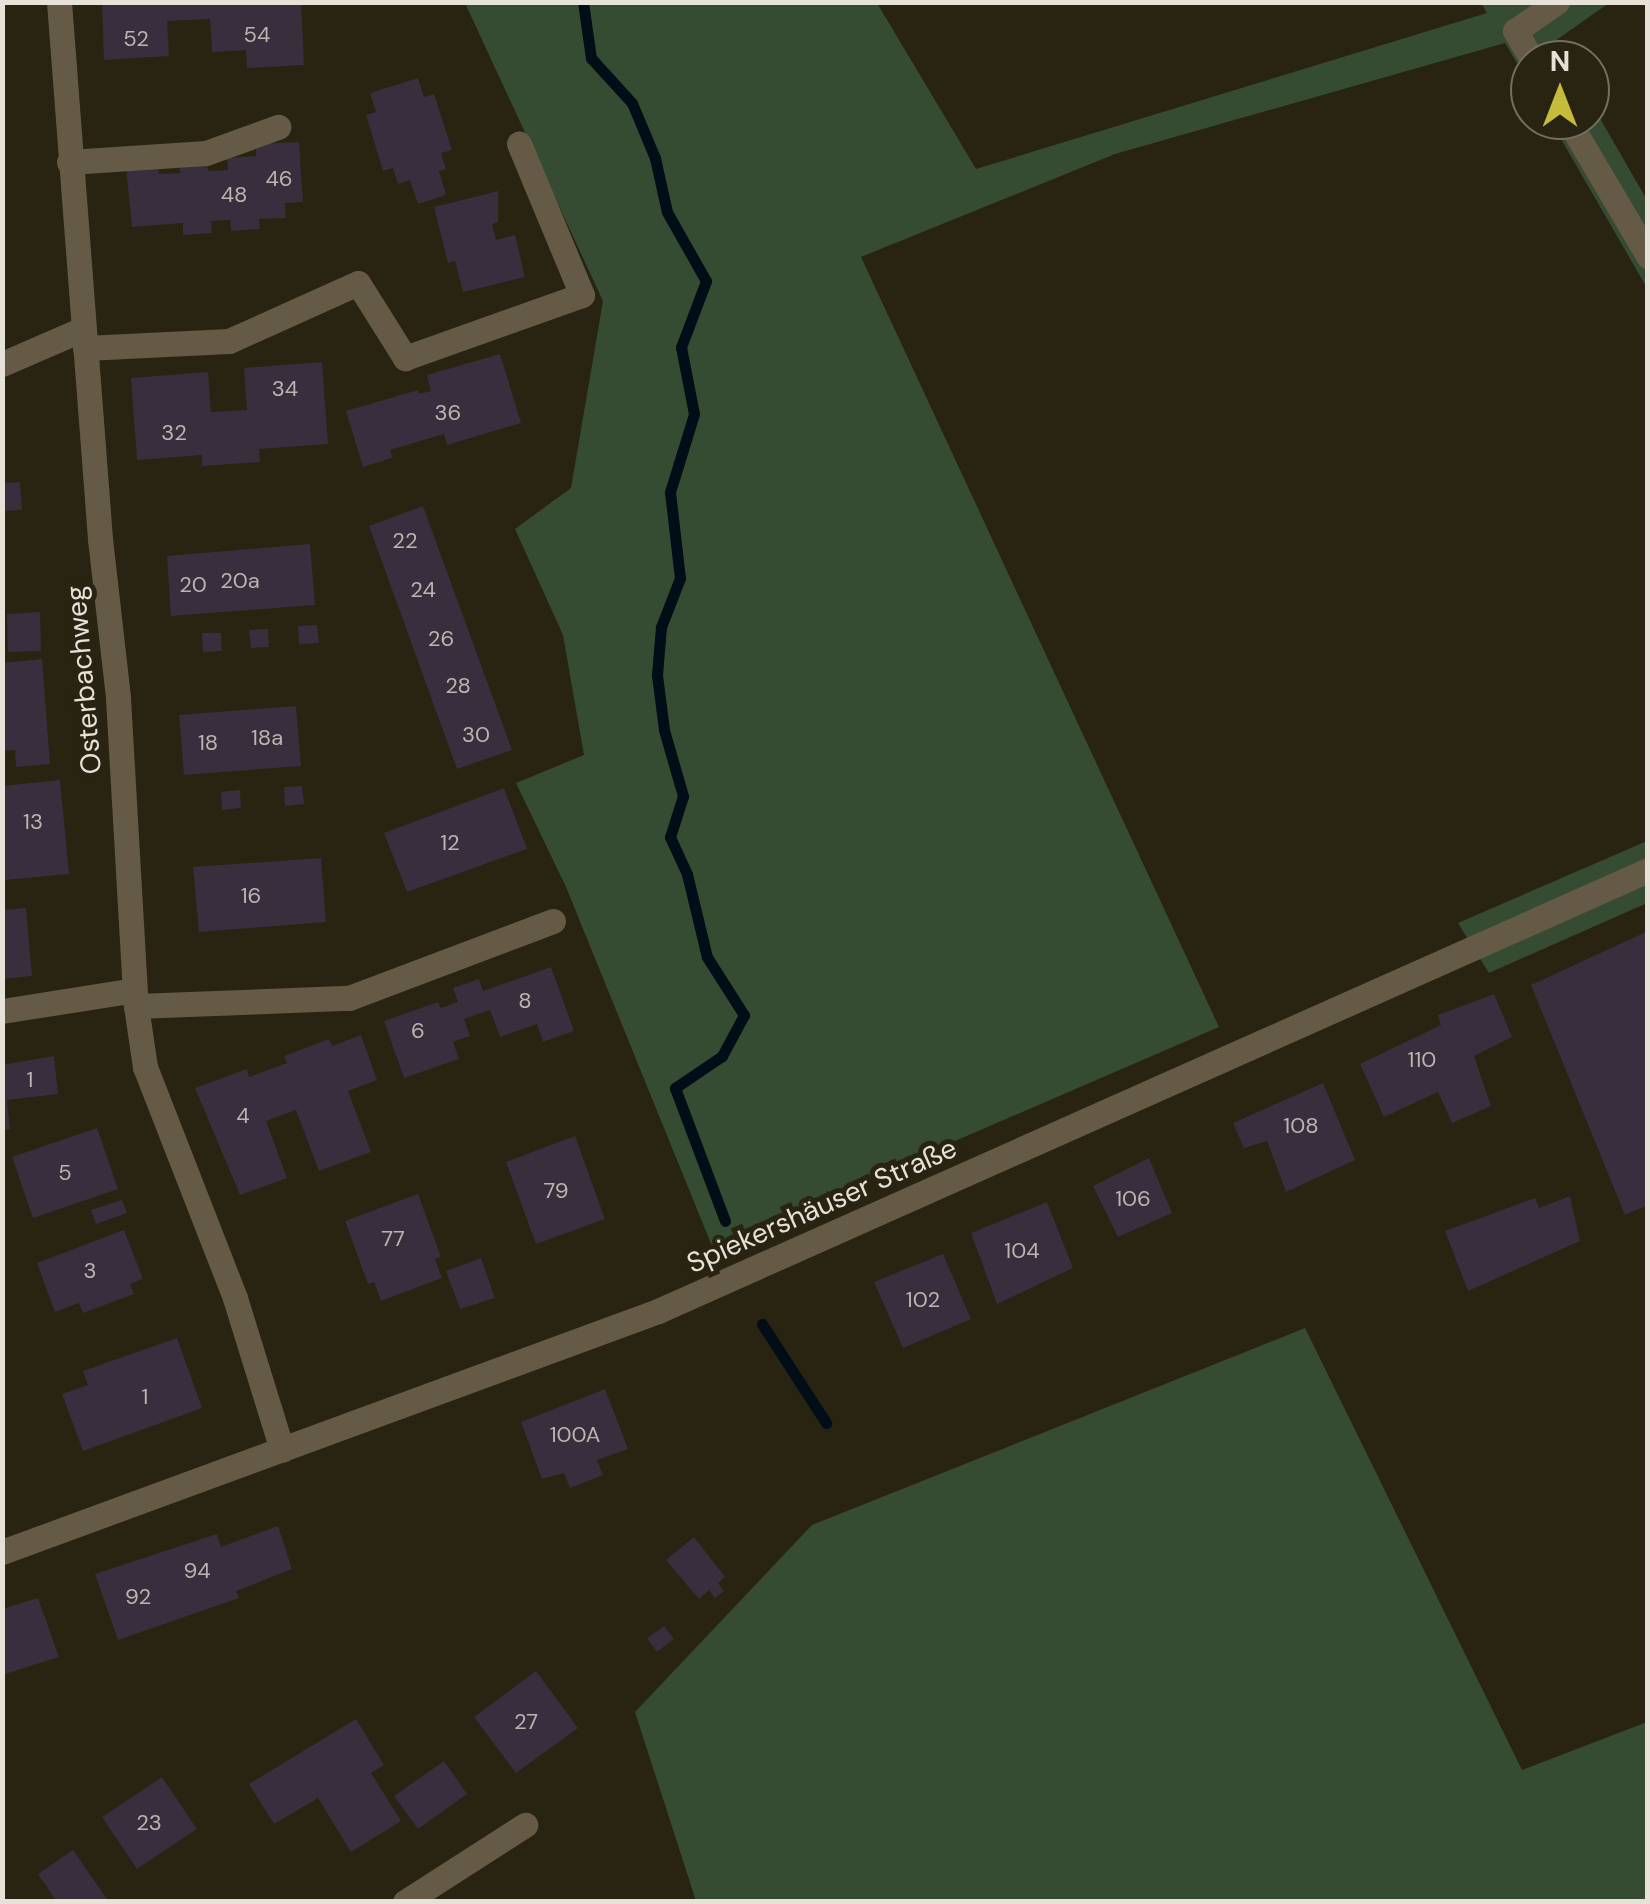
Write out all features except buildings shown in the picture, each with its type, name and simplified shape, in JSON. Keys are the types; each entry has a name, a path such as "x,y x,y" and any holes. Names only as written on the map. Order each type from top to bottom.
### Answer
{"street":[{"name":"Osterbachweg","path":"60,2 69,162 118,698 135,998 145,1068 235,1298 282,1450"},
{"path":"1520,40 1515,31 1557,2"},
{"path":"69,162 206,153 278,127"},
{"path":"1580,140 1648,256"},
{"path":"2,364 84,339 229,340 358,283 405,358 582,295 518,144"},
{"name":"Spiekershäuser Straße","path":"2,1552 658,1312 1648,870"},
{"path":"2,1011 135,998 349,998 553,922"},
{"path":"405,1902 525,1824"}],"green space":[{"path":"465,3 877,3 976,169 1487,13 1481,3 1609,3 1556,40 1510,40 1510,51 1505,43 1115,154 861,257 1219,1027 712,1246 566,887 516,783 584,755 563,635 515,529 571,488 603,301"},
{"path":"1610,136 1647,200 1647,288 1562,140 1610,140"},
{"path":"1647,841 1647,903 1489,973 1458,923"},
{"path":"1305,1328 1522,1770 1647,1722 1647,1901 696,1901 635,1712 812,1525"}],"waterway":[{"path":"583,2 591,58 632,103 655,158 667,212 706,281 681,347 694,414 670,492 680,578 661,627 657,675 664,730 683,796 670,837 687,874 707,957 744,1015 722,1056 675,1088 725,1221"},
{"path":"762,1324 826,1423"}]}
